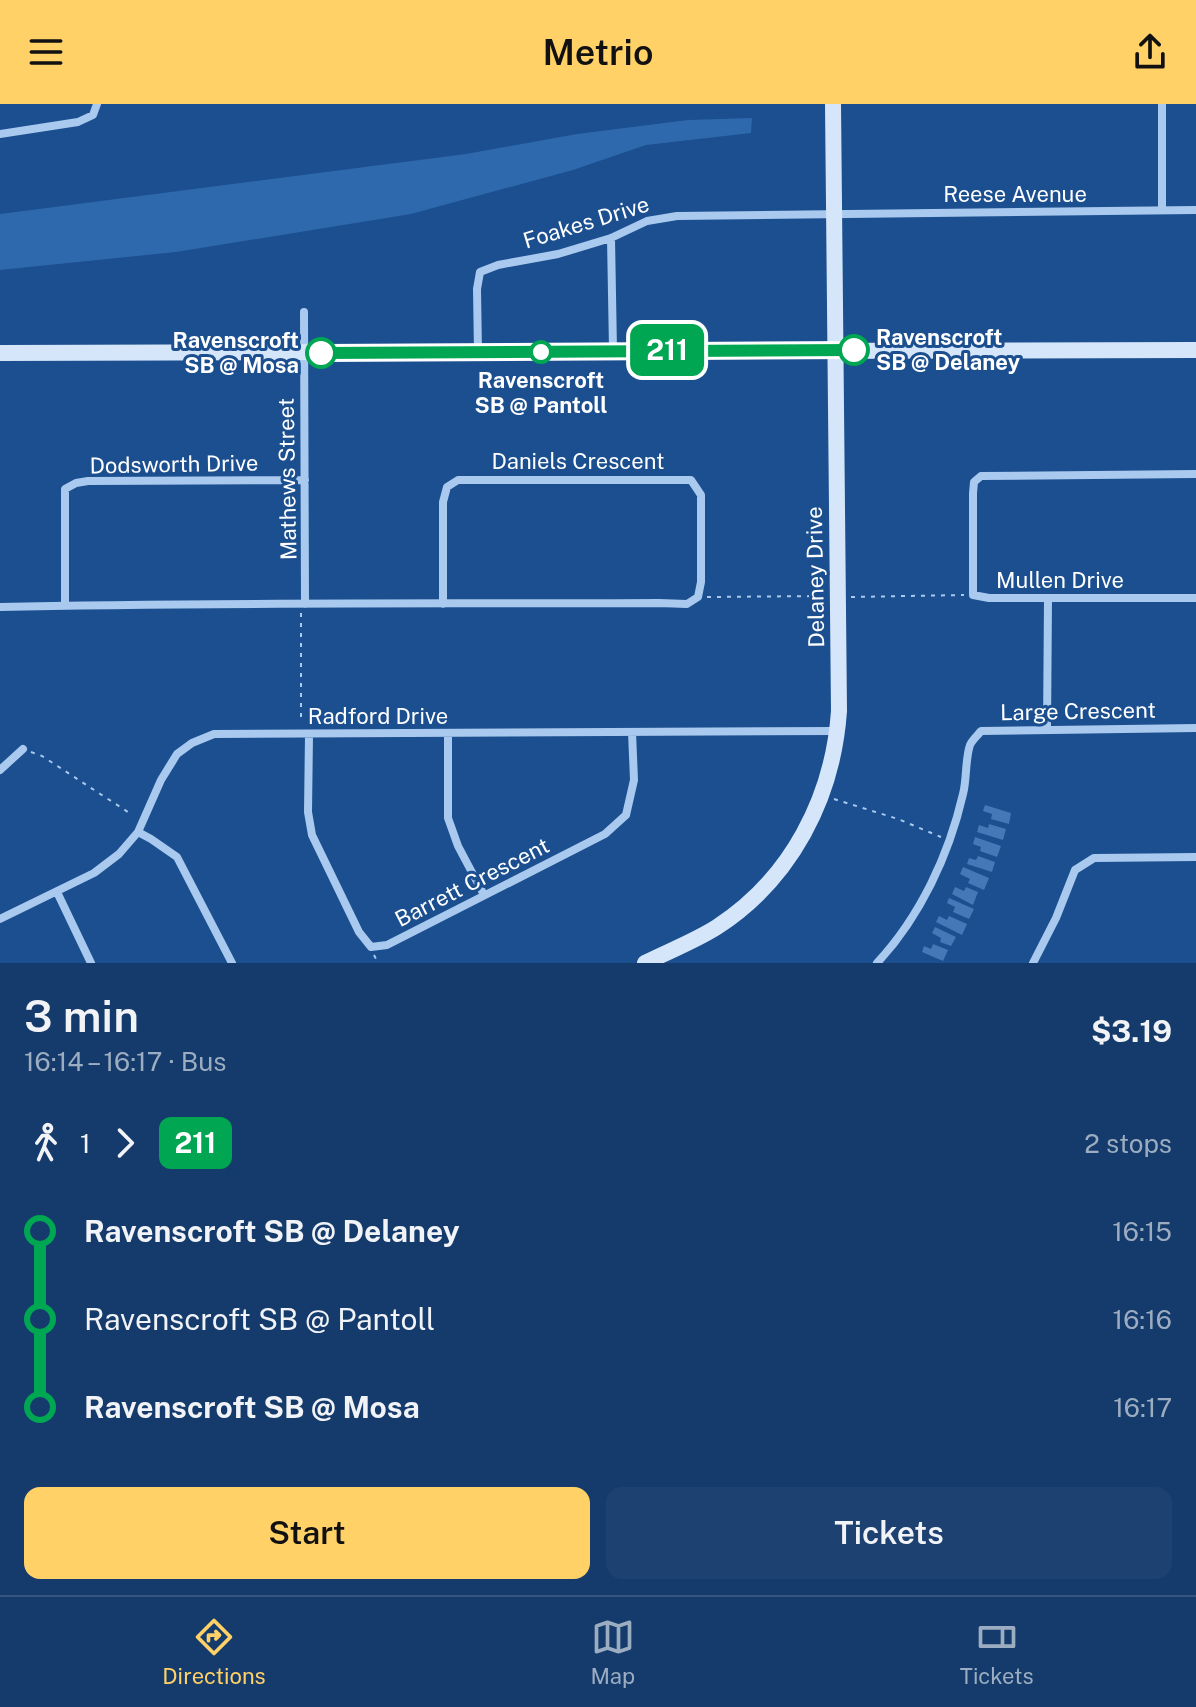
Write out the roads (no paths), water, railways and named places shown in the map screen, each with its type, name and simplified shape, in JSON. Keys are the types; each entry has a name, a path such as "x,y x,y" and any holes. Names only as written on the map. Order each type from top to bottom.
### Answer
{"street":[{"path":"0,134 78,122 93,115 97,104"},
{"name":"Delaney Drive","path":"645,963 715,928 750,903 785,863 811,822 822,795 837,731 833,104"},
{"path":"1162,104 1162,210"},
{"name":"Reese Avenue","path":"833,213 1196,210"},
{"name":"Foakes Drive","path":"478,353 477,289 480,272 611,238 647,221 677,216 833,213"},
{"path":"611,238 613,350"},
{"name":"Mathews Street","path":"304,312 305,604"},
{"path":"0,353 1196,350"},
{"name":"Mullen Drive","path":"1196,474 981,476 974,482 973,595 1048,599 1196,598"},
{"name":"Dodsworth Drive","path":"65,605 65,489 76,483 305,480"},
{"name":"Daniels Crescent","path":"0,607 687,604 698,597 701,582 701,495 691,480 458,480 447,487 443,502 443,604"},
{"path":"1047,729 1048,599"},
{"name":"Large Crescent","path":"877,963 918,909 936,874 950,841 964,793 970,743 981,731 1196,728"},
{"name":"Radford Drive","path":"0,919 94,873 119,854 138,832 161,780 177,754 192,743 214,734 837,731"},
{"name":"Barrett Crescent","path":"309,735 308,812 312,835 359,932 371,947 387,945 605,834 626,815 634,780 632,732"},
{"path":"448,733 448,818 458,846 484,895"},
{"path":"0,770 23,749"},
{"path":"138,832 177,857 232,963"},
{"path":"1033,963 1056,918 1075,870 1094,858 1196,857"},
{"path":"57,892 91,963"}],"place":[{"name":"Ravenscroft SB @ Delaney","path":"854,350"},
{"name":"Ravenscroft SB @ Pantoll","path":"541,352"},
{"name":"Ravenscroft SB @ Mosa","path":"321,353"}]}
